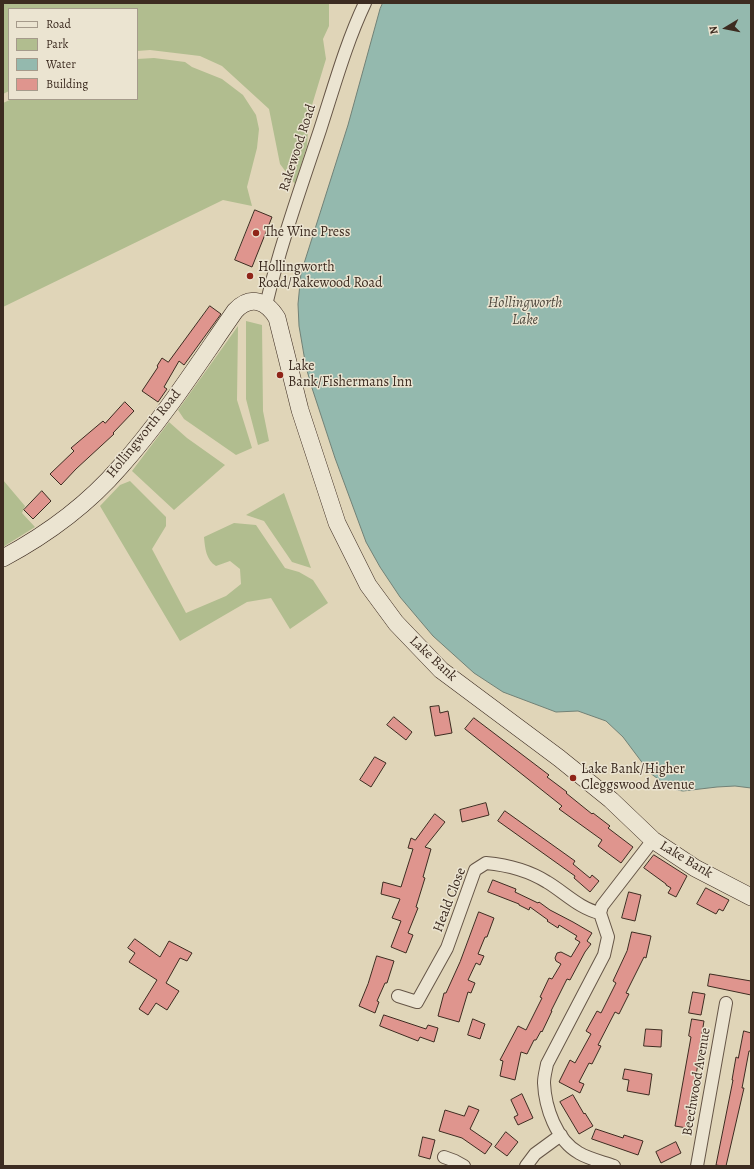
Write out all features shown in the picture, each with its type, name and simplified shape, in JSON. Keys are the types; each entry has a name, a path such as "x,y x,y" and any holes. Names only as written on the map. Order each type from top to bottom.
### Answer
{"main road":[{"name":"Hollingworth Road","path":"3,558 59,522 91,496 120,468 163,414 241,304 255,301 266,305"},
{"name":"Lake Bank","path":"266,305 273,310 277,318 300,410 337,523 368,586 396,623 441,670 559,758 611,800 653,840 695,868 751,897"}],"street":[{"name":"Rakewood Road","path":"266,305 272,278 294,206 348,45 365,3"},
{"path":"614,1166 579,1154 570,1147 561,1135 551,1116 545,1097 544,1081 547,1064 604,954 608,937 600,913 602,906 653,840"},
{"name":"Heald Close","path":"398,996 417,1002 447,948 475,870 486,863 506,865 532,873 590,911 600,913"},
{"name":"Beechwood Avenue","path":"697,1166 726,1003"},
{"path":"526,1166 535,1154 561,1135"},
{"path":"444,1157 464,1166"}],"green space":[{"path":"3,3 329,3 329,26 323,39 326,59 309,115 307,146 295,184 280,164 269,109 222,66 200,56 150,50 138,51 138,8 8,8 8,92 3,94"},
{"path":"154,58 185,62 192,67 222,79 243,95 256,115 259,129 257,148 247,187 252,206 223,200 3,307 3,103 10,100 138,100 138,59"},
{"path":"246,321 262,325 263,411 269,441 258,445 246,399"},
{"path":"238,326 237,400 252,448 236,455 184,419 178,410"},
{"path":"169,422 187,438 225,465 174,510 132,471"},
{"path":"3,480 25,506 22,513 35,527 3,547"},
{"path":"130,481 166,517 166,526 152,549 186,613 226,596 241,584 240,569 230,561 216,566 208,557 204,541 204,537 234,523 256,525 285,568 299,572 313,580 328,603 290,629 271,598 247,602 180,641 100,506 120,485"},
{"path":"284,493 311,568 292,562 264,521 246,515"}],"water":[{"name":"Hollingworth Lake","path":"383,3 751,3 751,788 735,786 683,791 677,790 665,784 650,773 623,737 606,721 578,711 556,712 503,692 474,673 433,636 400,597 380,567 366,542 335,458 306,367 299,326 298,304 301,273 348,125 380,9"}],"building":[{"name":"The Wine Press","path":"255,210 272,217 252,267 235,260"},
{"path":"210,306 221,314 184,365 179,361 164,387 167,389 158,402 142,391 158,367 157,366 162,358 168,362"},
{"path":"125,402 134,411 113,433 114,434 61,485 50,474 74,451 71,448 103,421 105,423"},
{"path":"42,491 51,501 33,519 24,510"},
{"path":"439,706 440,713 448,711 452,733 435,736 430,707"},
{"path":"394,717 412,732 406,740 387,725"},
{"path":"474,718 549,775 547,777 592,814 593,813 610,826 608,828 633,847 621,863 598,846 602,840 559,809 562,806 465,729"},
{"path":"375,757 386,763 371,787 360,780"},
{"path":"486,803 489,815 462,822 460,810"},
{"path":"505,811 575,861 573,864 590,878 592,875 599,881 590,892 574,878 575,876 498,821"},
{"path":"435,814 445,822 425,847 431,849 423,877 425,878 416,907 418,908 408,933 413,935 406,953 391,947 401,921 392,918 400,899 381,894 383,882 401,887 413,849 408,848 411,838 415,840"},
{"path":"654,855 687,876 676,897 668,893 671,888 644,868"},
{"path":"493,880 516,889 515,892 538,903 539,902 550,910 592,933 587,941 591,944 570,980 567,979 542,1032 541,1031 536,1040 534,1040 527,1054 521,1052 515,1080 500,1076 503,1061 500,1060 518,1026 526,1030 542,998 540,997 549,978 552,979 561,964 556,961 555,958 557,953 561,952 571,957 580,942 575,939 577,936 559,925 558,928 530,907 529,910 519,904 488,892"},
{"path":"706,888 729,900 723,911 719,909 716,914 697,904"},
{"path":"629,892 641,895 635,921 622,918"},
{"path":"479,912 494,918 487,937 485,937 478,954 484,956 480,965 476,963 468,980 475,983 471,993 468,992 459,1022 438,1016 444,993 446,993 460,962"},
{"path":"632,932 651,936 646,958 644,957 626,993 629,994 619,1014 615,1012 598,1045 601,1046 592,1064 589,1063 579,1082 584,1084 580,1093 559,1082 570,1060 575,1063 591,1034 586,1031 597,1011 601,1013 616,983 613,981 627,951"},
{"path":"135,939 160,957 169,941 192,953 187,961 180,958 166,983 179,991 167,1010 156,1003 148,1015 139,1009 157,980 129,962 135,953 128,948"},
{"path":"377,956 394,961 387,983 385,983 377,1001 379,1002 375,1013 359,1006"},
{"path":"710,974 751,981 751,995 708,986"},
{"path":"693,992 705,994 701,1015 689,1013"},
{"path":"384,1015 426,1029 428,1025 438,1028 434,1042 420,1037 418,1041 380,1026"},
{"path":"473,1019 485,1024 480,1039 468,1035"},
{"path":"692,1019 704,1021 687,1128 675,1126 691,1037 689,1036"},
{"path":"646,1029 662,1030 661,1047 644,1046"},
{"path":"744,1031 751,1033 751,1051 749,1051 742,1088 744,1088 726,1166 716,1165 733,1080 736,1057 738,1058"},
{"path":"625,1069 652,1074 649,1095 627,1091 629,1080 623,1079"},
{"path":"522,1094 533,1118 518,1125 514,1117 518,1115 511,1100"},
{"path":"573,1095 593,1126 579,1134 560,1102"},
{"path":"469,1106 479,1110 470,1129 492,1144 485,1154 462,1138 439,1131 445,1110 464,1116"},
{"path":"596,1129 623,1138 624,1135 643,1141 638,1155 592,1139"},
{"path":"506,1132 518,1142 507,1156 495,1147"},
{"path":"423,1137 435,1140 430,1159 419,1156"},
{"path":"676,1142 681,1153 661,1163 656,1152"}],"place":[{"name":"The Wine Press","path":"256,233"},
{"name":"Hollingworth Road/Rakewood Road","path":"250,276"},
{"name":"Lake Bank/Fishermans Inn","path":"280,375"},
{"name":"Lake Bank/Higher Cleggswood Avenue","path":"573,778"}]}
